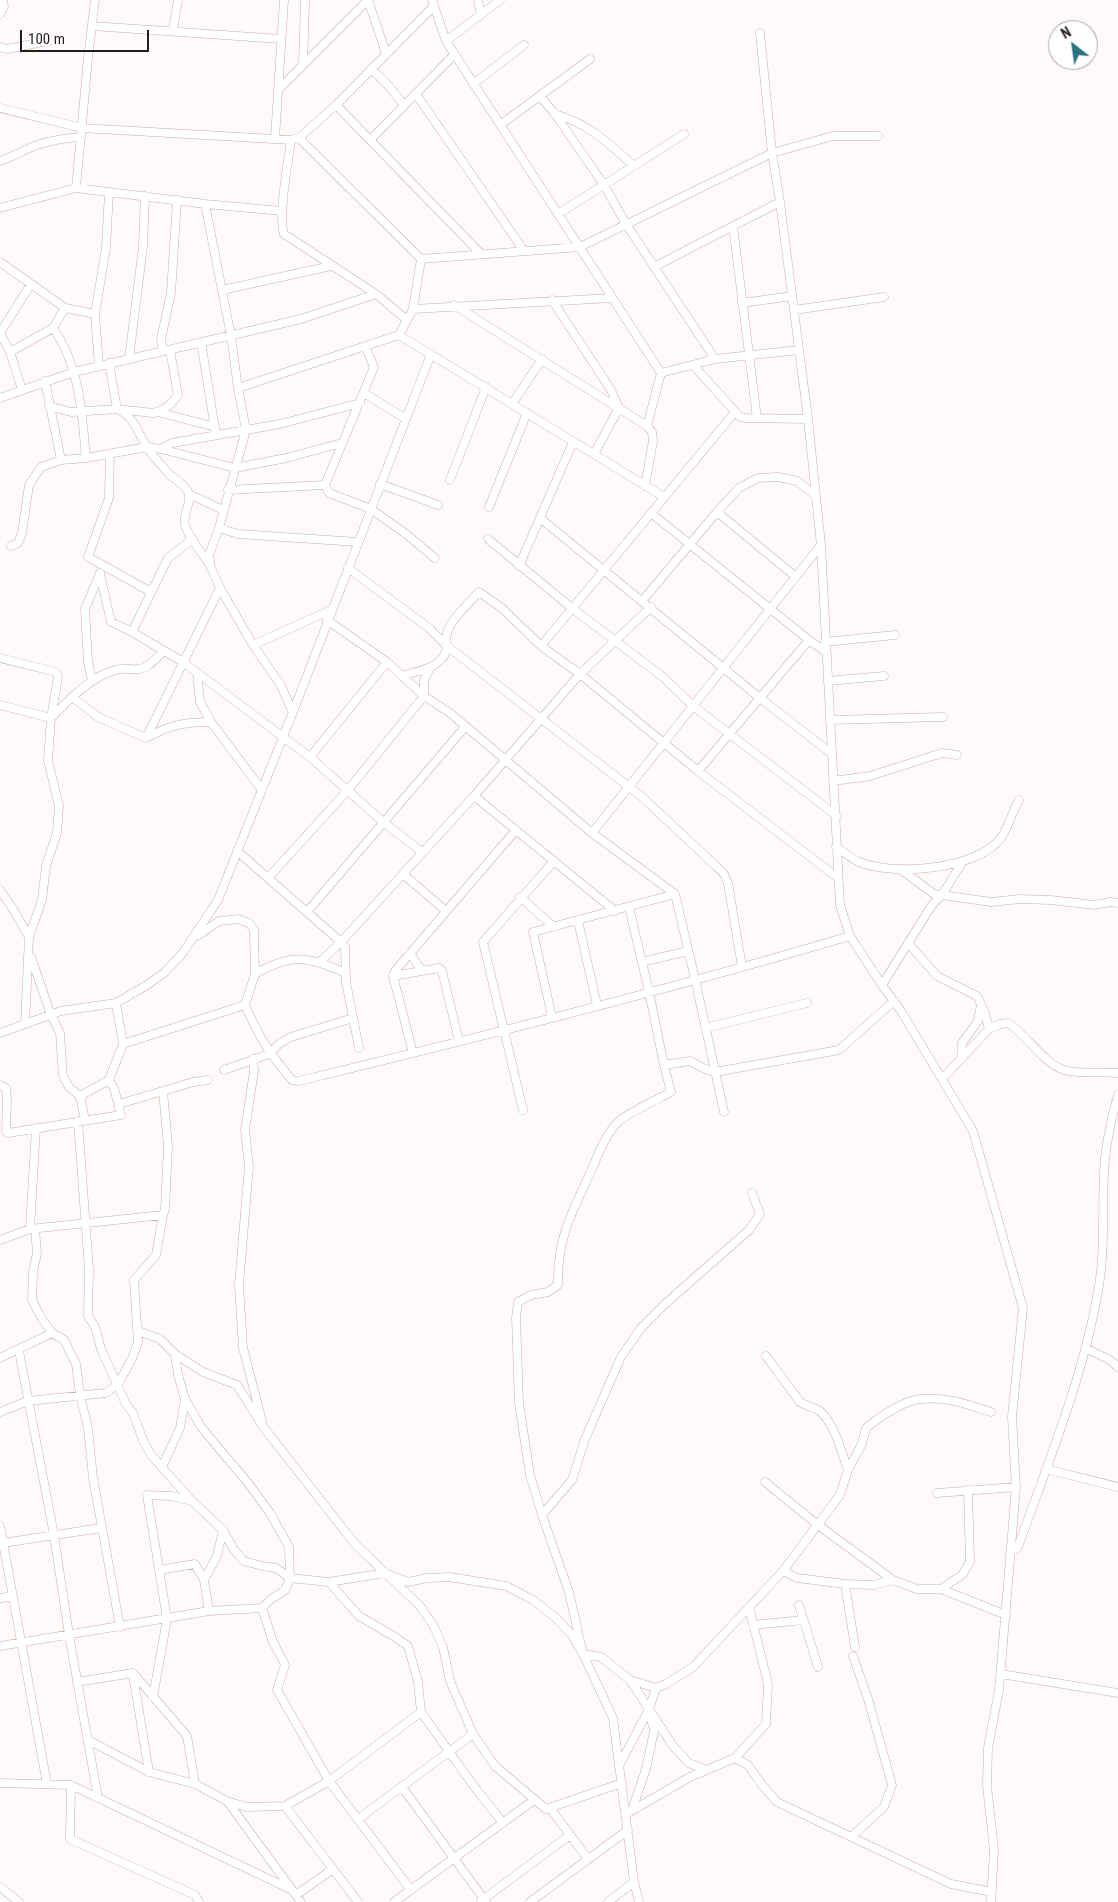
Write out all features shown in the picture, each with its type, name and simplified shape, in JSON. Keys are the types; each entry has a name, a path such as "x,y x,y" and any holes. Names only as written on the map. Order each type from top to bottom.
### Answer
{"street":[{"path":"0,14 4,7 4,0"},
{"path":"76,188 95,0"},
{"path":"173,30 178,0"},
{"path":"275,138 284,0"},
{"path":"303,65 305,0"},
{"path":"278,90 368,0 386,54"},
{"path":"478,0 481,15"},
{"path":"446,41 500,0"},
{"path":"0,108 82,128 291,140 299,138 336,105 433,3 446,41 454,55 661,373 647,426"},
{"path":"92,26 173,30 281,39"},
{"path":"760,32 772,153 808,418 821,545 840,905 850,936 882,986 894,1001 973,1131 1023,1308 1012,1417 1016,1487 1006,1615 999,1690 988,1748 986,1786 994,1850 991,1902"},
{"path":"0,47 7,49 58,39"},
{"path":"473,84 524,45"},
{"path":"370,140 454,55"},
{"path":"500,125 590,59"},
{"path":"371,69 388,84 404,105"},
{"path":"416,94 524,251"},
{"path":"540,96 555,114 604,185 626,224 715,359"},
{"path":"336,105 482,254"},
{"path":"555,114 574,120 597,133 634,166"},
{"path":"558,214 684,134"},
{"path":"299,138 421,259 580,247 772,153 833,136 878,136"},
{"path":"0,161 60,138 81,137"},
{"path":"291,140 282,210 284,234 376,294 407,320"},
{"path":"0,208 76,188 206,204 282,210"},
{"path":"99,366 96,314 106,248 109,192"},
{"path":"128,359 143,247 145,196"},
{"path":"49,406 71,412 117,409 153,413 167,407 178,396 166,350 161,339 171,293 177,200"},
{"path":"654,267 780,202"},
{"path":"206,204 231,336 246,430 219,528 209,555 211,568"},
{"path":"733,226 757,418"},
{"path":"238,388 399,335 413,309 421,259"},
{"path":"0,262 65,308 96,314"},
{"path":"222,290 331,266"},
{"path":"22,390 10,352 0,333 31,284"},
{"path":"0,398 74,372 301,319 376,294"},
{"path":"742,303 792,296"},
{"path":"794,310 884,297"},
{"path":"413,309 454,305 612,298"},
{"path":"552,300 611,390 619,408"},
{"path":"454,305 647,426 652,432 653,441 645,486"},
{"path":"10,352 52,328 65,308"},
{"path":"52,328 62,342 74,372 82,411 86,458"},
{"path":"399,335 664,497"},
{"path":"201,342 216,431"},
{"path":"365,346 374,367 325,485 326,490 370,509 436,558"},
{"path":"661,373 715,359 799,350"},
{"path":"0,1033 61,1011 116,1003 147,985 164,972 182,954 218,900 293,712 431,354"},
{"path":"512,404 542,360"},
{"path":"109,364 117,409 136,424 146,447 172,478 186,487 190,500 184,514 185,524 190,535 211,568 220,588 253,645 280,684 293,712"},
{"path":"693,364 740,417 808,418"},
{"path":"44,382 61,460"},
{"path":"450,480 486,387"},
{"path":"364,393 406,418"},
{"path":"161,449 172,443 216,431 246,430 280,424 360,403"},
{"path":"594,454 619,408"},
{"path":"158,412 216,431"},
{"path":"541,646 735,412"},
{"path":"489,507 527,413"},
{"path":"520,566 573,442"},
{"path":"12,546 18,543 22,533 29,485 34,475 41,467 61,460 86,458 146,447 161,449 234,468 286,458 342,443"},
{"path":"110,454 108,498 88,557 104,564 151,592"},
{"path":"642,601 739,488 758,478 778,477 797,481 816,496"},
{"path":"380,484 438,506"},
{"path":"228,490 325,485"},
{"path":"189,494 223,510"},
{"path":"717,512 796,577"},
{"path":"651,513 826,652"},
{"path":"540,518 760,698 832,754"},
{"path":"219,528 238,534 358,542"},
{"path":"132,632 168,558 189,542 190,535"},
{"path":"488,539 573,609 662,676 693,706 836,816"},
{"path":"592,833 821,545"},
{"path":"92,681 88,662 85,609 104,564"},
{"path":"348,568 429,628 447,646 543,718 656,808 724,874 728,883 742,967"},
{"path":"100,574 112,622 132,632 197,672 282,738 310,757 383,822 422,852"},
{"path":"146,738 220,588"},
{"path":"268,878 348,790 424,696 424,681 428,670 442,658 447,646 446,633 453,621 479,592 502,608 541,646 580,674 698,771 838,878"},
{"path":"320,962 341,942 474,796 580,674 651,607"},
{"path":"253,645 331,610"},
{"path":"327,620 387,662 424,696 450,713 592,833 675,894 724,1112"},
{"path":"826,642 895,635"},
{"path":"698,771 729,732 809,640"},
{"path":"51,718 72,697 92,681 114,670 146,668 164,651"},
{"path":"0,658 56,672 58,677 51,718 48,760 58,806 57,833 46,866 42,900 29,938 26,1024"},
{"path":"310,757 387,662"},
{"path":"402,676 421,670 428,670"},
{"path":"197,672 200,702 211,722 262,790"},
{"path":"828,681 884,676"},
{"path":"72,697 98,717 146,738"},
{"path":"0,705 51,718"},
{"path":"830,720 943,717"},
{"path":"146,738 166,727 188,723 211,722"},
{"path":"307,912 465,727"},
{"path":"833,781 870,776 942,753 956,755"},
{"path":"474,796 615,911"},
{"path":"836,847 859,862 881,867 900,869 939,866 963,861 986,851 1001,838 1019,800"},
{"path":"413,1053 393,976 395,971 516,830"},
{"path":"237,852 345,947 346,982 359,1048"},
{"path":"523,1110 483,942 520,897 554,861"},
{"path":"882,986 932,905 942,895 963,861"},
{"path":"900,869 934,894 991,902 1020,899 1051,900 1094,905 1111,902 1118,904"},
{"path":"403,874 446,911"},
{"path":"0,890 29,938"},
{"path":"552,1017 533,932 675,894"},
{"path":"520,897 554,927"},
{"path":"583,1654 569,1592 530,1474 519,1403 516,1317 518,1302 531,1294 548,1292 558,1285 560,1249 570,1215 608,1134 619,1121 671,1092 628,907"},
{"path":"193,938 219,921 238,919 249,923 254,930 255,974 244,1005 256,1032 270,1054 292,1080 300,1080 649,992 850,936"},
{"path":"578,920 597,1005"},
{"path":"908,944 937,976 977,996 989,1029"},
{"path":"642,962 688,951"},
{"path":"29,952 51,1015 60,1033 62,1076 69,1087 80,1096 84,1222 89,1270 88,1316 95,1327 101,1349 126,1404 133,1413 143,1440 151,1454 192,1501 223,1530 234,1550 244,1561 276,1568 290,1578 329,1582 385,1572 408,1582 428,1578 449,1577 506,1586 532,1600 556,1618 572,1635 583,1654 613,1718 619,1766 629,1812 628,1830 634,1882 639,1902"},
{"path":"410,953 422,971"},
{"path":"255,974 282,960 297,958 320,962 346,973"},
{"path":"393,976 439,968 442,971 459,1041"},
{"path":"664,1065 690,1061 715,1072 839,1050 894,1001"},
{"path":"80,1096 109,1080 123,1044 116,1003"},
{"path":"705,1028 807,1003"},
{"path":"123,1044 244,1005"},
{"path":"961,1058 962,1042 978,1022 981,1005"},
{"path":"224,1070 270,1054 280,1043 291,1037 353,1018"},
{"path":"942,1079 989,1029 1008,1023 1025,1036 1050,1062 1062,1069 1084,1074 1118,1073"},
{"path":"253,1059 254,1070 245,1130 249,1166 239,1285 243,1348 264,1428"},
{"path":"0,1085 6,1088 8,1098 6,1132 121,1115 114,1088 109,1080"},
{"path":"119,1104 193,1082 208,1080"},
{"path":"0,1412 28,1402 80,1394 106,1393 118,1384 132,1359 138,1342 134,1280 156,1255 165,1209 168,1146 163,1091"},
{"path":"1010,1553 1018,1547 1087,1349 1100,1278 1105,1221 1104,1173 1108,1131 1118,1094"},
{"path":"36,1128 33,1229 37,1253 33,1272 32,1300 52,1333 64,1340 76,1364 80,1394 88,1428 101,1528 120,1627"},
{"path":"542,1515 572,1480 585,1439 622,1357 641,1328 665,1304 749,1230 757,1220 760,1214 752,1192"},
{"path":"0,1240 33,1229 163,1215"},
{"path":"138,1332 160,1339 175,1354 203,1372 237,1385 264,1428 355,1544 420,1606 433,1625 443,1647 450,1681 473,1734 495,1766 546,1809 622,1783"},
{"path":"0,1358 19,1351 52,1333"},
{"path":"1087,1349 1110,1360 1118,1367"},
{"path":"19,1351 54,1535 69,1635 98,1798"},
{"path":"0,1646 209,1612 262,1608 285,1590 290,1578 289,1547 270,1513 248,1482 201,1427 185,1399 178,1375 175,1354"},
{"path":"766,1356 800,1402 807,1407 820,1411 832,1427 848,1470"},
{"path":"162,1467 180,1428 185,1399"},
{"path":"630,1680 656,1688 666,1684 693,1666 783,1571 840,1496 848,1470 862,1444 866,1428 884,1415 912,1401 926,1399 959,1402 991,1412"},
{"path":"1046,1469 1118,1487"},
{"path":"764,1482 818,1525 893,1580 917,1589 941,1589 1006,1615"},
{"path":"937,1493 1016,1487"},
{"path":"941,1589 962,1575 970,1562 968,1490"},
{"path":"153,1697 167,1619 147,1495 172,1496 192,1501"},
{"path":"0,1526 46,1784"},
{"path":"2,1542 101,1528"},
{"path":"204,1580 217,1556 223,1530"},
{"path":"159,1570 195,1564 204,1580 209,1612"},
{"path":"783,1571 797,1578 845,1584 873,1585 893,1580"},
{"path":"329,1582 359,1616 395,1636 408,1646 418,1682 421,1712 503,1823"},
{"path":"845,1584 855,1647"},
{"path":"0,1598 13,1596"},
{"path":"799,1605 818,1668"},
{"path":"629,1812 706,1770 735,1758 766,1724 768,1684 749,1607"},
{"path":"262,1608 273,1642 285,1665 277,1690 329,1780 411,1890"},
{"path":"753,1625 803,1620"},
{"path":"583,1654 601,1657 630,1680 673,1746 689,1762 706,1770"},
{"path":"852,1836 884,1807 892,1785 868,1699 853,1656"},
{"path":"77,1682 133,1673"},
{"path":"133,1673 187,1736 195,1784"},
{"path":"133,1673 149,1772"},
{"path":"1001,1674 1118,1693"},
{"path":"619,1766 649,1708 656,1688"},
{"path":"629,1812 646,1769 654,1731 649,1708"},
{"path":"88,1740 149,1772 195,1784 227,1801 246,1806 286,1806 329,1780 421,1712"},
{"path":"358,1819 473,1734"},
{"path":"735,1758 748,1765 777,1802 951,1884 992,1892"},
{"path":"0,1783 71,1785 296,1896"},
{"path":"71,1785 70,1839 195,1895 199,1902"},
{"path":"402,1787 483,1901 570,1835"},
{"path":"394,1902 534,1800"},
{"path":"227,1801 296,1896"},
{"path":"286,1806 358,1902"},
{"path":"550,1808 588,1859"},
{"path":"530,1902 628,1830"},
{"path":"296,1896 333,1869"},
{"path":"608,1902 634,1882"},
{"path":"0,1887 19,1902"}]}
